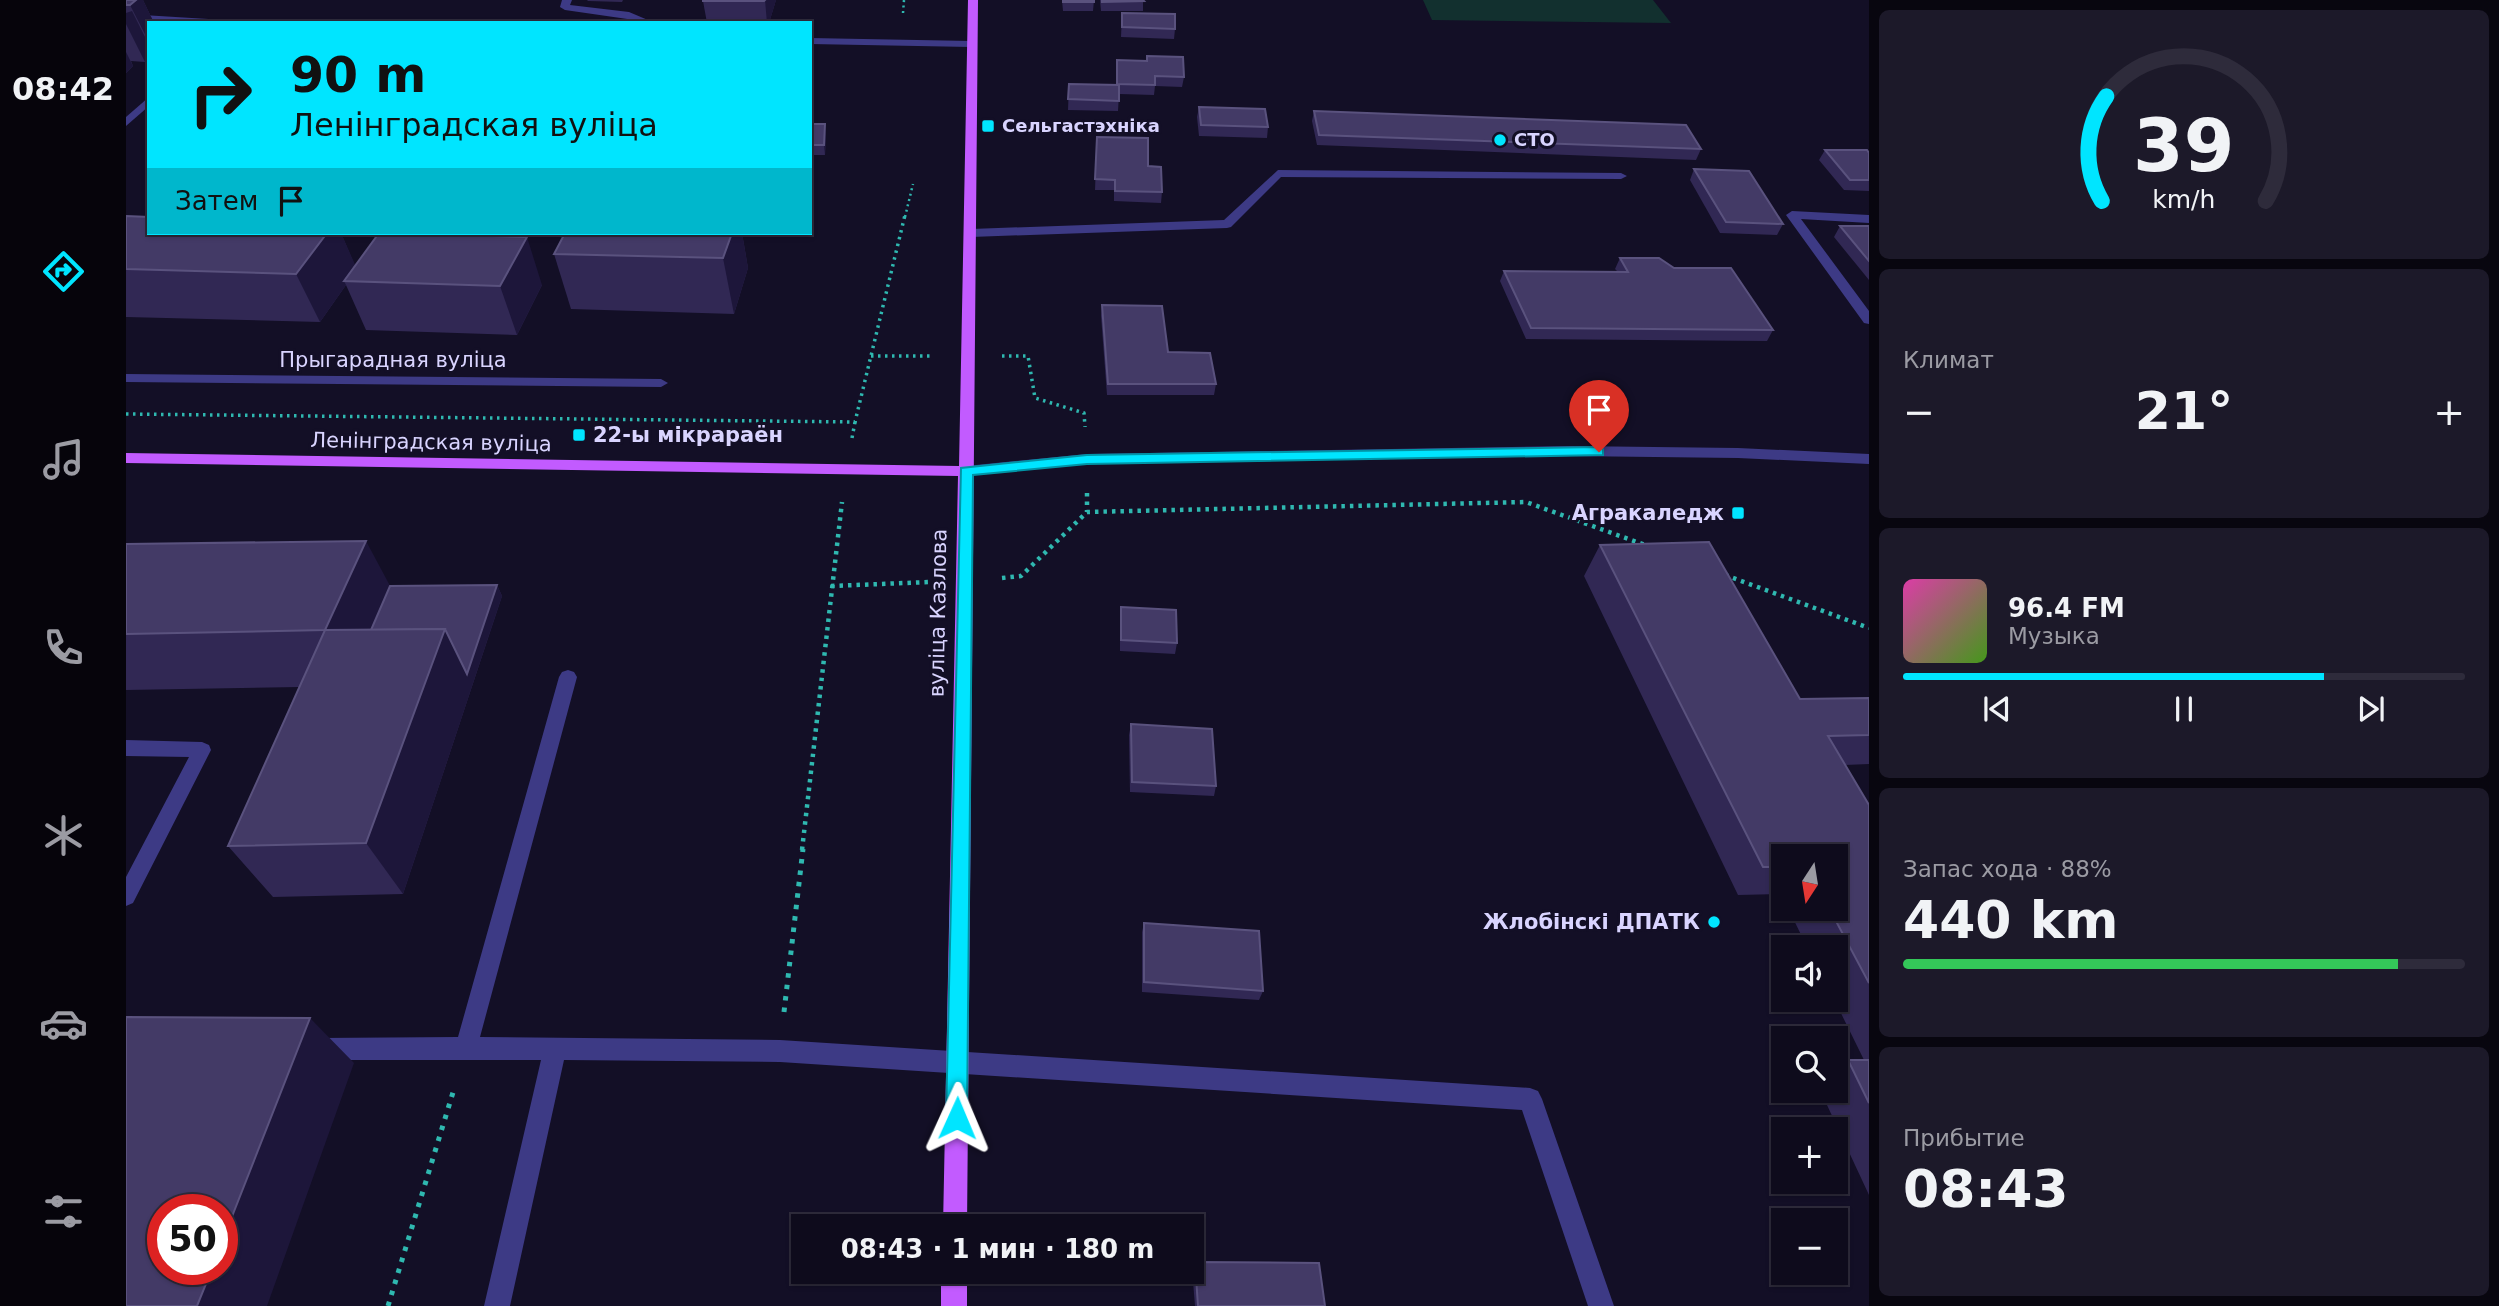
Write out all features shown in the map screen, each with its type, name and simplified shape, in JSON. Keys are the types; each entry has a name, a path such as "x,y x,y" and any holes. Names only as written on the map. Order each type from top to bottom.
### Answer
{"main road":[{"name":"вуліца Казлова","path":"955,1214 971,233 971,44 974,0"},
{"name":"Ленінградская вуліца","path":"126,458 966,471"},
{"path":"954,1284 954,1306"}],"street":[{"path":"567,0 565,6 631,11 647,21"},
{"path":"126,17 192,21"},
{"path":"812,41 971,44"},
{"path":"126,123 147,102"},
{"path":"971,233 1227,224 1278,173 1621,176"},
{"path":"1869,219 1792,215 1869,320"},
{"name":"Прыгарадная вуліца","path":"126,378 661,383"},
{"name":"Ленінградская вуліца","path":"966,471 1087,459 1543,452 1738,453 1869,458"},
{"path":"466,1048 568,677"},
{"path":"126,748 202,750 126,897"},
{"path":"303,1050 466,1048 780,1052 1530,1099 1601,1306"},
{"path":"496,1306 555,1049"}],"path":[{"path":"1028,356 1035,398 1084,413"},
{"path":"1021,576 1087,512 1526,502 1653,548"},
{"path":"1717,572 1869,628"},
{"path":"780,1052 831,586 965,580"},
{"path":"388,1306 466,1048"}],"green space":[{"path":"1423,0 1653,0 1671,23 1432,20"}],"building":[{"path":"126,0 136,0 126,5"},
{"path":"703,0 765,0 703,1"},
{"path":"1094,0 1094,2 1063,2"},
{"path":"1143,0 1144,1 1102,2"},
{"path":"1122,13 1175,14 1175,29 1122,27"},
{"path":"1147,56 1183,57 1184,77 1155,76 1155,85 1117,84 1117,60 1147,61"},
{"path":"1069,84 1119,85 1119,101 1068,99"},
{"path":"1199,107 1265,109 1268,127 1201,125"},
{"path":"1314,111 1686,125 1701,149 1319,135"},
{"path":"812,124 825,124 824,145 812,145"},
{"path":"1097,137 1148,138 1148,166 1161,167 1162,192 1115,191 1115,180 1095,179"},
{"path":"1825,150 1867,150 1869,180 1850,180"},
{"path":"1694,169 1749,171 1783,224 1726,222"},
{"path":"126,216 147,217 147,235 325,235 296,274 126,269"},
{"path":"1840,226 1869,226 1869,261"},
{"path":"378,235 527,237 500,286 344,281"},
{"path":"564,235 731,235 723,258 554,254"},
{"path":"1620,258 1659,258 1674,268 1731,268 1773,330 1531,328 1504,271 1628,272"},
{"path":"1102,305 1162,306 1168,352 1210,353 1216,384 1108,384"},
{"path":"366,541 325,630 126,634 126,544"},
{"path":"1709,542 1800,699 1869,698 1869,735 1828,736 1869,805 1869,983 1848,944 1848,935 1843,935 1836,921 1848,921 1848,844 1771,844 1771,867 1763,867 1600,545"},
{"path":"497,585 467,674 445,629 371,630 390,586"},
{"path":"1121,607 1176,610 1177,643 1121,640"},
{"path":"445,629 366,843 228,846 325,630"},
{"path":"1131,724 1212,729 1216,786 1132,782"},
{"path":"1144,923 1259,931 1263,991 1144,982"},
{"path":"126,1017 310,1018 238,1201 238,1194 147,1194 147,1285 206,1285 197,1306 126,1306"},
{"path":"1848,1060 1869,1060 1869,1103"},
{"path":"1204,1262 1319,1263 1325,1306 1198,1306 1196,1284 1204,1284"}],"place":[{"name":"Сельгастэхніка","path":"988,126"},
{"name":"СТО","path":"1500,140"},
{"name":"22-ы мікрараён","path":"579,435"},
{"name":"Агракаледж","path":"1738,513"},
{"name":"Жлобінскі ДПАТК","path":"1714,922"}],"route":[{"path":"957,1118 966,471 1087,459 1599,452"}]}
